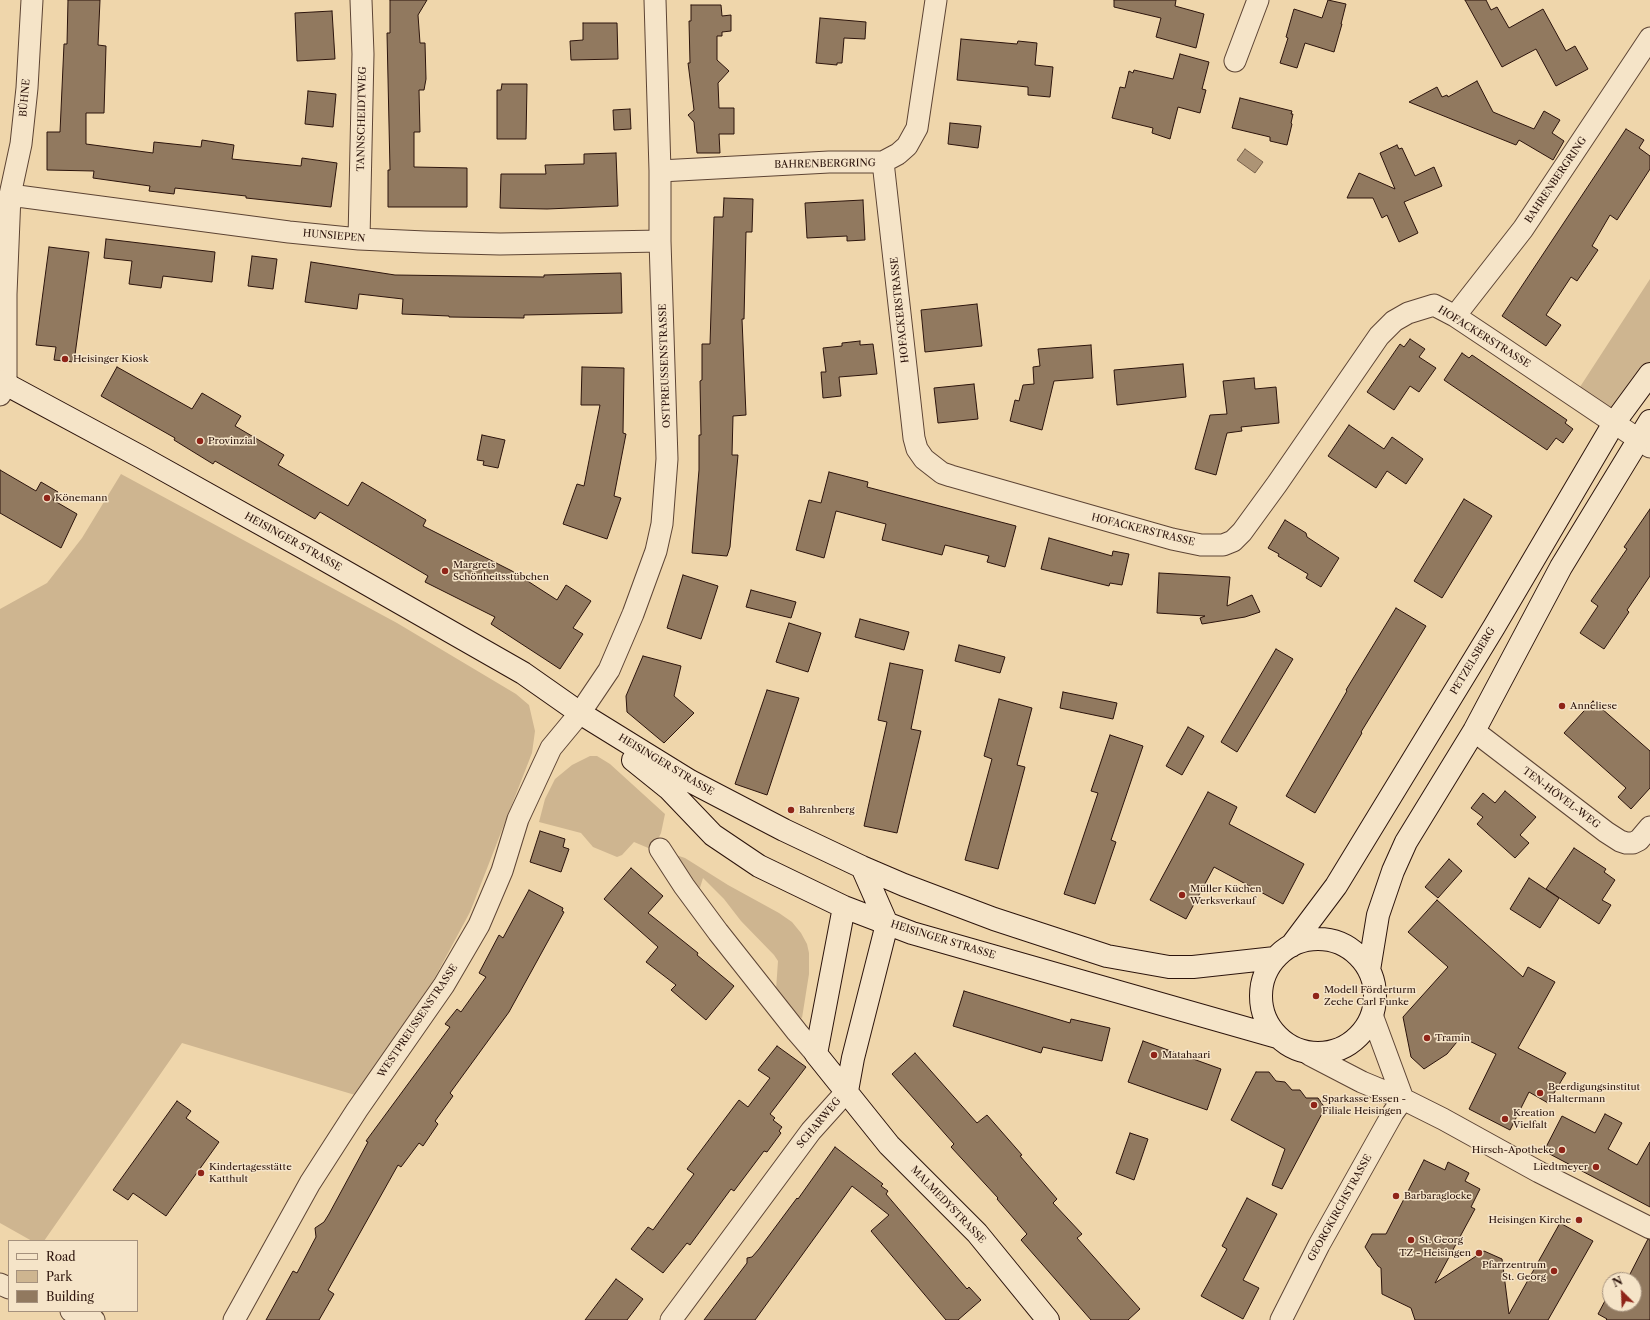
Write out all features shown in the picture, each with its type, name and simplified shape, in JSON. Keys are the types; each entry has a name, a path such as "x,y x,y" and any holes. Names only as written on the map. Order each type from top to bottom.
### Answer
{"main road":[{"name":"PETZELSBERG","path":"1283,952 1340,880 1494,627 1614,424 1650,374"},
{"name":"HEISINGER STRASSE","path":"2,387 304,548 516,669 580,713 690,781 784,830 904,885 1031,931 1107,956 1137,962 1169,967 1193,967 1283,952 1312,939 1334,941 1354,952 1369,970"},
{"path":"1283,952 1266,970 1261,984 1260,998 1262,1013 1268,1026 1277,1037 1294,1049 1310,1055 1334,1052 1343,1048 1361,1035 1372,1015 1375,992 1373,980 1369,970 1378,915 1393,871 1406,842 1474,731 1560,567 1644,443 1650,421"},
{"name":"HEISINGER STRASSE","path":"580,713 592,728 608,743 651,774 668,789 713,835 759,866 844,907 912,933 1277,1037"},
{"path":"862,867 887,924"},
{"path":"847,1091 816,1054 844,907 904,885"},
{"name":"SCHARWEG","path":"847,1091 853,1058 887,924"},
{"name":"MALMEDYSTRASSE","path":"847,1091 889,1145 977,1233 1048,1320"}],"street":[{"name":"BÜHNE","path":"2,387 6,294 5,190 21,144 27,88 32,0"},
{"name":"TANNSCHEIDTWEG","path":"359,239 363,54 361,0"},
{"name":"OSTPREUSSENSTRASSE","path":"580,713 609,670 633,614 656,551 662,524 667,459 660,241 660,171 655,0"},
{"name":"BAHRENBERGRING","path":"660,171 829,162 883,162 898,154 907,146 917,128 936,0"},
{"path":"1235,61 1258,0"},
{"name":"BAHRENBERGRING","path":"1455,316 1523,228 1650,38"},
{"name":"HOFACKERSTRASSE","path":"883,162 914,438 917,449 924,459 942,473 1172,539 1212,546 1223,545 1233,541 1242,532 1386,328 1408,313 1434,306 1455,316 1644,443"},
{"name":"HUNSIEPEN","path":"5,190 289,232 359,239 500,244 660,241"},
{"name":"WESTPREUSSENSTRASSE","path":"234,1320 310,1183 357,1110 444,985 475,931 502,871 518,819 552,748 580,713"},
{"name":"TEN-HÖVEL-WEG","path":"1474,731 1600,828 1620,841 1633,843 1639,840 1650,827"},
{"path":"660,848 684,886 714,926 816,1054"},
{"path":"1372,1015 1403,1099"},
{"path":"1310,1055 1362,1082 1403,1099 1443,1119 1599,1203 1650,1228"},
{"name":"SCHARWEG","path":"671,1320 810,1131 847,1091"},
{"name":"GEORGKIRCHSTRASSE","path":"1281,1320 1319,1245 1393,1113 1403,1099"},
{"path":"74,1312 94,1320"}],"green space":[{"path":"1650,279 1650,366 1610,415 1578,390"},
{"path":"121,474 397,623 516,694 529,705 535,731 532,753 470,912 433,981 355,1095 182,1043 45,1240 30,1240 0,1223 0,609 47,583 82,538"},
{"path":"590,756 597,756 610,764 665,814 661,833 653,850 634,842 622,855 617,857 593,847 581,833 539,822 545,799 555,779 572,765"},
{"path":"676,855 685,858 728,885 779,913 792,922 801,933 807,944 809,953 809,974 802,1018 795,1015 776,990 778,961 774,955 741,921 724,899 703,878 699,891"}],"shaded area":[{"path":"1245,149 1263,162 1255,173 1237,160"}],"building":[{"path":"68,0 100,0 98,45 106,46 104,113 86,113 86,144 153,153 154,142 201,147 202,140 234,145 232,159 301,166 302,158 337,163 331,207 246,198 246,196 175,188 174,194 149,191 150,186 93,178 94,171 47,170 47,132 60,132 64,44 67,44"},
{"path":"390,0 427,0 418,15 420,43 425,43 426,79 424,90 419,90 420,132 414,132 414,167 467,168 467,207 388,207 388,170 390,170 387,33 390,33"},
{"path":"1114,0 1176,0 1175,6 1204,14 1196,48 1156,37 1161,18 1114,7"},
{"path":"1328,0 1346,4 1334,52 1305,43 1297,68 1280,63 1288,38 1286,37 1294,9 1322,18"},
{"path":"1465,0 1486,0 1491,10 1497,7 1509,28 1543,9 1566,51 1575,46 1588,69 1556,86 1536,49 1502,67"},
{"path":"691,5 721,5 722,16 731,15 731,31 722,32 722,36 717,36 717,60 729,71 718,83 719,108 734,108 734,134 719,134 720,153 697,153 694,122 688,115 694,110 688,63 690,63 689,21 691,21"},
{"path":"332,11 335,59 297,61 295,13"},
{"path":"820,18 866,22 865,39 844,38 842,63 837,63 837,65 816,63"},
{"path":"583,23 617,23 618,59 571,60 570,41 583,40"},
{"path":"961,39 1017,44 1018,41 1037,43 1035,65 1053,67 1050,97 1028,95 1028,87 957,80"},
{"path":"1180,54 1209,62 1202,89 1206,90 1200,113 1178,107 1170,139 1152,133 1153,128 1112,118 1120,87 1125,88 1129,71 1133,73 1134,70 1173,79"},
{"path":"1477,81 1493,112 1534,129 1544,111 1560,120 1552,133 1564,141 1553,160 1519,140 1516,145 1409,102 1437,87 1442,97 1447,95 1448,97"},
{"path":"502,84 527,84 526,139 497,139 497,90 501,90"},
{"path":"308,91 336,94 333,127 305,124"},
{"path":"1240,98 1292,111 1292,124 1287,145 1270,141 1270,137 1232,128"},
{"path":"630,109 631,129 614,130 613,110"},
{"path":"950,123 981,126 978,148 948,144"},
{"path":"1626,129 1644,140 1639,148 1650,156 1650,169 1617,220 1610,215 1592,246 1598,250 1577,281 1571,277 1546,315 1561,325 1546,346 1502,316"},
{"path":"1397,145 1399,149 1402,148 1415,176 1434,167 1442,186 1404,202 1418,233 1399,242 1387,215 1382,218 1373,198 1347,198 1359,173 1395,189 1380,153"},
{"path":"616,153 618,206 547,209 500,208 501,174 546,174 545,165 584,164 584,154"},
{"path":"724,198 753,199 752,232 746,232 744,319 742,319 746,415 733,416 732,455 738,455 730,547 727,556 692,553 699,470 699,435 701,435 700,381 702,380 702,344 710,344 714,217 723,217"},
{"path":"863,200 865,240 847,241 847,236 807,238 805,203"},
{"path":"106,239 215,252 212,282 163,276 161,288 129,284 132,261 104,258"},
{"path":"49,247 89,252 74,362 54,360 56,347 36,345"},
{"path":"252,256 277,259 273,289 248,286"},
{"path":"311,262 395,275 544,277 544,275 621,273 622,313 524,315 524,318 449,317 402,314 403,299 359,294 357,309 305,302"},
{"path":"977,304 982,346 925,352 921,310"},
{"path":"1410,339 1425,349 1419,357 1436,368 1419,392 1410,386 1394,410 1367,392 1400,344 1404,347"},
{"path":"860,341 860,345 873,344 877,374 839,377 841,396 823,398 821,372 826,372 823,348 842,346 842,343"},
{"path":"1091,345 1093,378 1054,381 1042,430 1010,421 1015,400 1019,401 1023,385 1034,384 1033,367 1040,366 1038,349"},
{"path":"1462,353 1469,358 1472,355 1567,420 1565,423 1573,429 1563,443 1556,438 1547,450 1444,380"},
{"path":"1183,364 1186,397 1117,405 1114,370"},
{"path":"117,367 192,409 202,393 241,416 235,426 284,455 278,465 348,506 362,482 426,520 423,526 512,571 557,600 566,585 591,601 573,628 583,634 560,669 491,624 495,617 425,582 428,576 320,512 315,519 215,461 213,464 174,440 175,438 101,396"},
{"path":"582,367 624,368 623,433 626,434 614,496 621,498 607,539 563,524 577,484 584,486 600,405 581,405"},
{"path":"1254,378 1255,389 1276,387 1279,423 1241,427 1242,431 1227,433 1216,475 1195,469 1210,415 1227,414 1223,381"},
{"path":"974,384 978,419 938,423 934,388"},
{"path":"1349,425 1384,449 1392,437 1423,459 1406,484 1387,471 1376,488 1328,456"},
{"path":"482,435 505,440 498,468 483,465 484,461 477,460"},
{"path":"0,470 36,491 41,482 58,492 53,500 77,514 61,548 0,513"},
{"path":"829,472 868,482 867,487 1016,526 1005,567 987,562 989,556 945,545 942,555 882,540 886,524 836,511 824,558 796,550 809,500 821,503"},
{"path":"1464,499 1492,516 1442,598 1414,581"},
{"path":"1650,509 1650,576 1627,610 1629,612 1604,649 1580,633 1598,606 1591,601 1627,549 1624,547"},
{"path":"1285,520 1306,533 1307,537 1339,558 1321,587 1306,578 1308,574 1278,556 1279,554 1268,548"},
{"path":"1049,538 1112,556 1113,551 1129,554 1122,585 1110,583 1109,586 1041,569"},
{"path":"1159,573 1230,577 1227,606 1252,595 1260,612 1245,617 1202,624 1200,618 1205,616 1157,613"},
{"path":"683,575 718,586 701,639 667,628"},
{"path":"751,590 796,602 791,618 746,607"},
{"path":"1396,608 1426,626 1361,732 1362,733 1315,813 1286,796 1347,691 1346,690"},
{"path":"860,619 909,632 904,650 855,637"},
{"path":"789,623 821,633 808,672 776,662"},
{"path":"959,645 1005,657 1000,673 955,661"},
{"path":"1276,649 1293,659 1237,752 1221,742"},
{"path":"643,656 681,666 674,696 694,713 664,743 627,712 626,696"},
{"path":"890,663 923,670 911,729 921,731 897,833 864,826 887,722 878,720"},
{"path":"767,690 799,698 767,795 735,784"},
{"path":"1063,692 1117,703 1113,719 1060,708"},
{"path":"999,699 1032,708 1017,765 1025,767 998,869 965,860 992,759 984,756"},
{"path":"1593,701 1650,751 1650,788 1631,809 1618,797 1626,788 1564,733"},
{"path":"1188,727 1204,736 1182,775 1166,766"},
{"path":"1110,735 1143,746 1111,840 1116,842 1095,904 1064,894 1098,793 1091,791"},
{"path":"1505,791 1536,817 1520,835 1529,843 1515,858 1477,824 1483,817 1471,808 1483,793 1495,803"},
{"path":"1208,792 1237,807 1229,824 1304,864 1283,904 1214,867 1186,919 1150,900"},
{"path":"540,831 565,839 563,847 569,849 561,872 530,862"},
{"path":"1574,848 1606,869 1604,872 1615,880 1602,900 1611,905 1599,924 1546,889"},
{"path":"1449,859 1462,871 1438,898 1425,887"},
{"path":"631,868 663,896 648,913 698,953 697,955 734,986 706,1020 671,990 676,985 646,962 658,947 604,899"},
{"path":"1529,878 1559,898 1540,928 1510,909"},
{"path":"529,890 563,908 562,911 564,912 509,1012 450,1093 453,1096 435,1121 438,1124 423,1146 419,1143 401,1167 398,1165 328,1290 334,1294 319,1320 266,1320 293,1271 297,1273 316,1237 315,1228 324,1222 329,1214 368,1142 366,1141 450,1027 445,1024 457,1009 461,1012 486,977 479,973 499,935 503,938"},
{"path":"1437,900 1523,977 1528,967 1555,982 1518,1048 1566,1073 1548,1103 1529,1092 1510,1130 1469,1109 1496,1054 1461,1037 1447,1054 1424,1069 1411,1057 1403,1017 1448,967 1408,932"},
{"path":"964,991 1070,1023 1071,1019 1110,1028 1102,1061 1043,1047 1041,1053 953,1026"},
{"path":"1143,1041 1221,1069 1207,1110 1128,1082"},
{"path":"777,1046 806,1067 770,1114 775,1118 773,1120 782,1127 779,1131 781,1133 767,1152 764,1151 734,1191 731,1189 690,1245 687,1243 663,1273 631,1249 648,1227 653,1230 694,1174 687,1169 739,1100 748,1107 770,1078 758,1070"},
{"path":"915,1053 977,1123 987,1115 1022,1155 1020,1156 1057,1199 1053,1203 1082,1234 1077,1238 1140,1309 1128,1320 1091,1320 1021,1240 1027,1234 997,1199 998,1198 951,1147 954,1144 892,1074"},
{"path":"1256,1072 1269,1072 1276,1081 1285,1082 1292,1090 1300,1090 1306,1098 1318,1098 1325,1108 1282,1189 1272,1185 1285,1149 1231,1120"},
{"path":"177,1101 191,1111 186,1118 219,1142 166,1216 133,1193 128,1200 113,1190"},
{"path":"1605,1114 1622,1123 1608,1149 1637,1165 1650,1142 1650,1207 1544,1151 1562,1116 1595,1133"},
{"path":"1130,1133 1148,1139 1134,1180 1116,1173"},
{"path":"835,1147 883,1184 881,1186 888,1191 886,1194 967,1289 969,1287 981,1300 958,1320 946,1320 871,1231 889,1215 852,1186 755,1320 704,1320 747,1263 747,1258 752,1257 759,1249 797,1198 798,1199"},
{"path":"1424,1160 1445,1170 1448,1162 1469,1173 1465,1181 1480,1189 1471,1207 1475,1209 1435,1283 1484,1251 1502,1259 1509,1314 1560,1223 1593,1241 1548,1320 1415,1320 1411,1308 1382,1294 1381,1268 1365,1247 1372,1234 1386,1234"},
{"path":"1247,1198 1277,1214 1243,1280 1259,1288 1243,1319 1201,1296 1227,1249 1222,1246"},
{"path":"1648,1239 1650,1240 1650,1320 1606,1320 1607,1319 1598,1314 1602,1306 1602,1312 1642,1312 1642,1272 1631,1272"},
{"path":"616,1279 643,1299 627,1320 585,1320"}],"place":[{"name":"Heisinger Kiosk","path":"65,359"},
{"name":"Provinzial","path":"200,441"},
{"name":"Könemann","path":"47,498"},
{"name":"Margrets Schönheitsstübchen","path":"445,571"},
{"name":"Anneliese","path":"1562,706"},
{"name":"Bahrenberg","path":"791,810"},
{"name":"Müller Küchen Werksverkauf","path":"1182,895"},
{"name":"Modell Förderturm Zeche Carl Funke","path":"1316,996"},
{"name":"Tramin","path":"1427,1038"},
{"name":"Matahaari","path":"1154,1055"},
{"name":"Beerdigungsinstitut Haltermann","path":"1540,1093"},
{"name":"Sparkasse Essen - Filiale Heisingen","path":"1314,1105"},
{"name":"Kreation Vielfalt","path":"1505,1119"},
{"name":"Hirsch-Apotheke","path":"1562,1150"},
{"name":"Liedtmeyer","path":"1596,1167"},
{"name":"Kindertagesstätte Katthult","path":"201,1173"},
{"name":"Barbaraglocke","path":"1396,1196"},
{"name":"Heisingen Kirche","path":"1579,1220"},
{"name":"St. Georg","path":"1411,1240"},
{"name":"TZ - Heisingen","path":"1479,1253"},
{"name":"Pfarrzentrum St. Georg","path":"1554,1271"}]}
